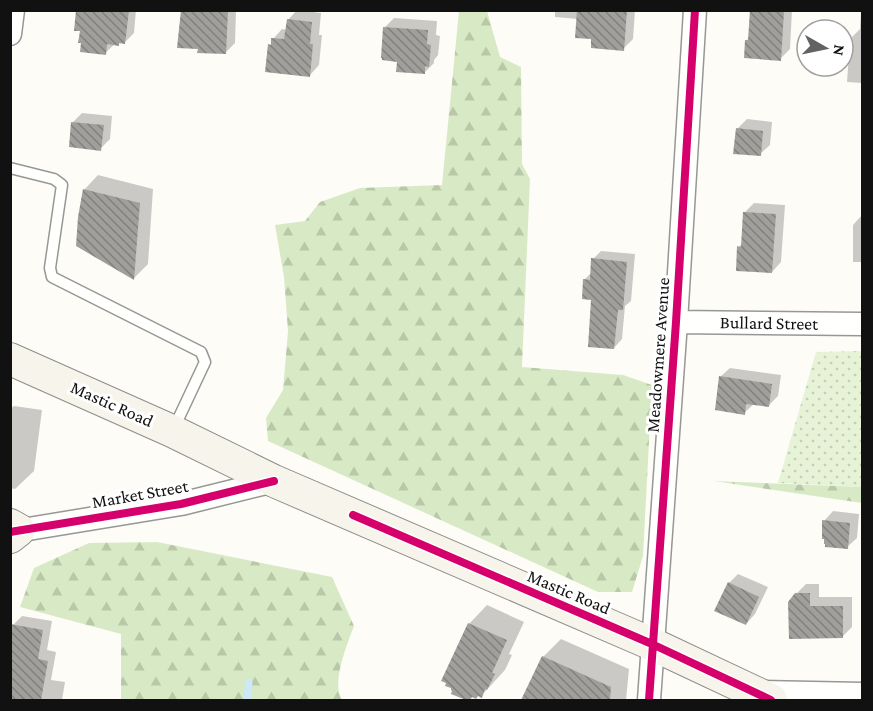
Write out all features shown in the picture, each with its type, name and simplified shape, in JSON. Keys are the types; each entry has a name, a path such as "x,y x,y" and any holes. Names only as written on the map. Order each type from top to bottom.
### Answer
{"main road":[{"name":"Mastic Road","path":"10,358 172,431 273,481 652,644 762,696"}],"street":[{"path":"10,34 14,10"},
{"name":"Meadowmere Avenue","path":"649,700 695,10"},
{"name":"Bullard Street","path":"676,322 862,324"},
{"name":"Market Street","path":"13,531 181,504 273,481"},
{"path":"762,696 862,694"}],"lane":[{"path":"10,168 54,179 62,185 50,268 52,277 201,352 206,362 172,431"}],"green space":[{"path":"459,11 487,11 500,57 521,67 522,164 530,179 522,367 623,375 652,385 643,556 632,592 598,592 268,441 266,418 283,390 288,331 284,277 275,225 305,221 320,202 360,188 442,185"},
{"path":"862,351 862,487 778,483 816,352"},
{"path":"714,481 862,487 862,503"},
{"path":"157,542 332,577 354,626 339,674 339,693 342,700 121,700 121,634 20,607 34,568 89,543"}],"building":[{"path":"76,10 129,10 125,44 119,43 119,46 107,44 106,55 80,52 81,43 78,43 80,31 74,31"},
{"path":"181,10 228,10 226,54 197,53 198,49 177,48"},
{"path":"577,10 627,10 624,51 591,48 591,39 575,38"},
{"path":"750,10 784,11 781,61 744,58"},
{"path":"287,19 312,22 310,77 265,72 268,44 271,45 271,38 284,39"},
{"path":"383,27 428,30 427,44 431,45 429,67 425,66 425,74 396,72 397,62 382,60"},
{"path":"71,122 104,125 101,151 69,147"},
{"path":"736,128 763,131 761,156 733,154"},
{"path":"83,189 140,203 134,280 76,246"},
{"path":"743,212 776,214 772,273 736,271 737,246 741,247"},
{"path":"591,258 627,262 623,310 618,310 614,349 588,347 591,300 582,299 583,279 590,280"},
{"path":"719,376 772,384 769,407 746,404 745,415 715,410"},
{"path":"822,520 850,523 848,549 825,547 824,539 822,539"},
{"path":"728,582 759,597 746,625 714,611"},
{"path":"795,593 810,593 810,606 843,606 843,638 789,639 788,602"},
{"path":"468,623 507,640 492,673 495,674 482,698 478,696 476,699 472,697 466,700 451,694 451,688 445,686 446,683 441,681"},
{"path":"10,624 43,630 38,659 48,661 41,700 10,700"},
{"path":"542,656 611,687 610,700 521,700"}],"waterway":[{"path":"247,700 249,682"}],"cycle path":[{"path":"649,700 695,10"},
{"path":"10,532 181,504 274,481"},
{"path":"353,515 652,644 771,700"}]}
